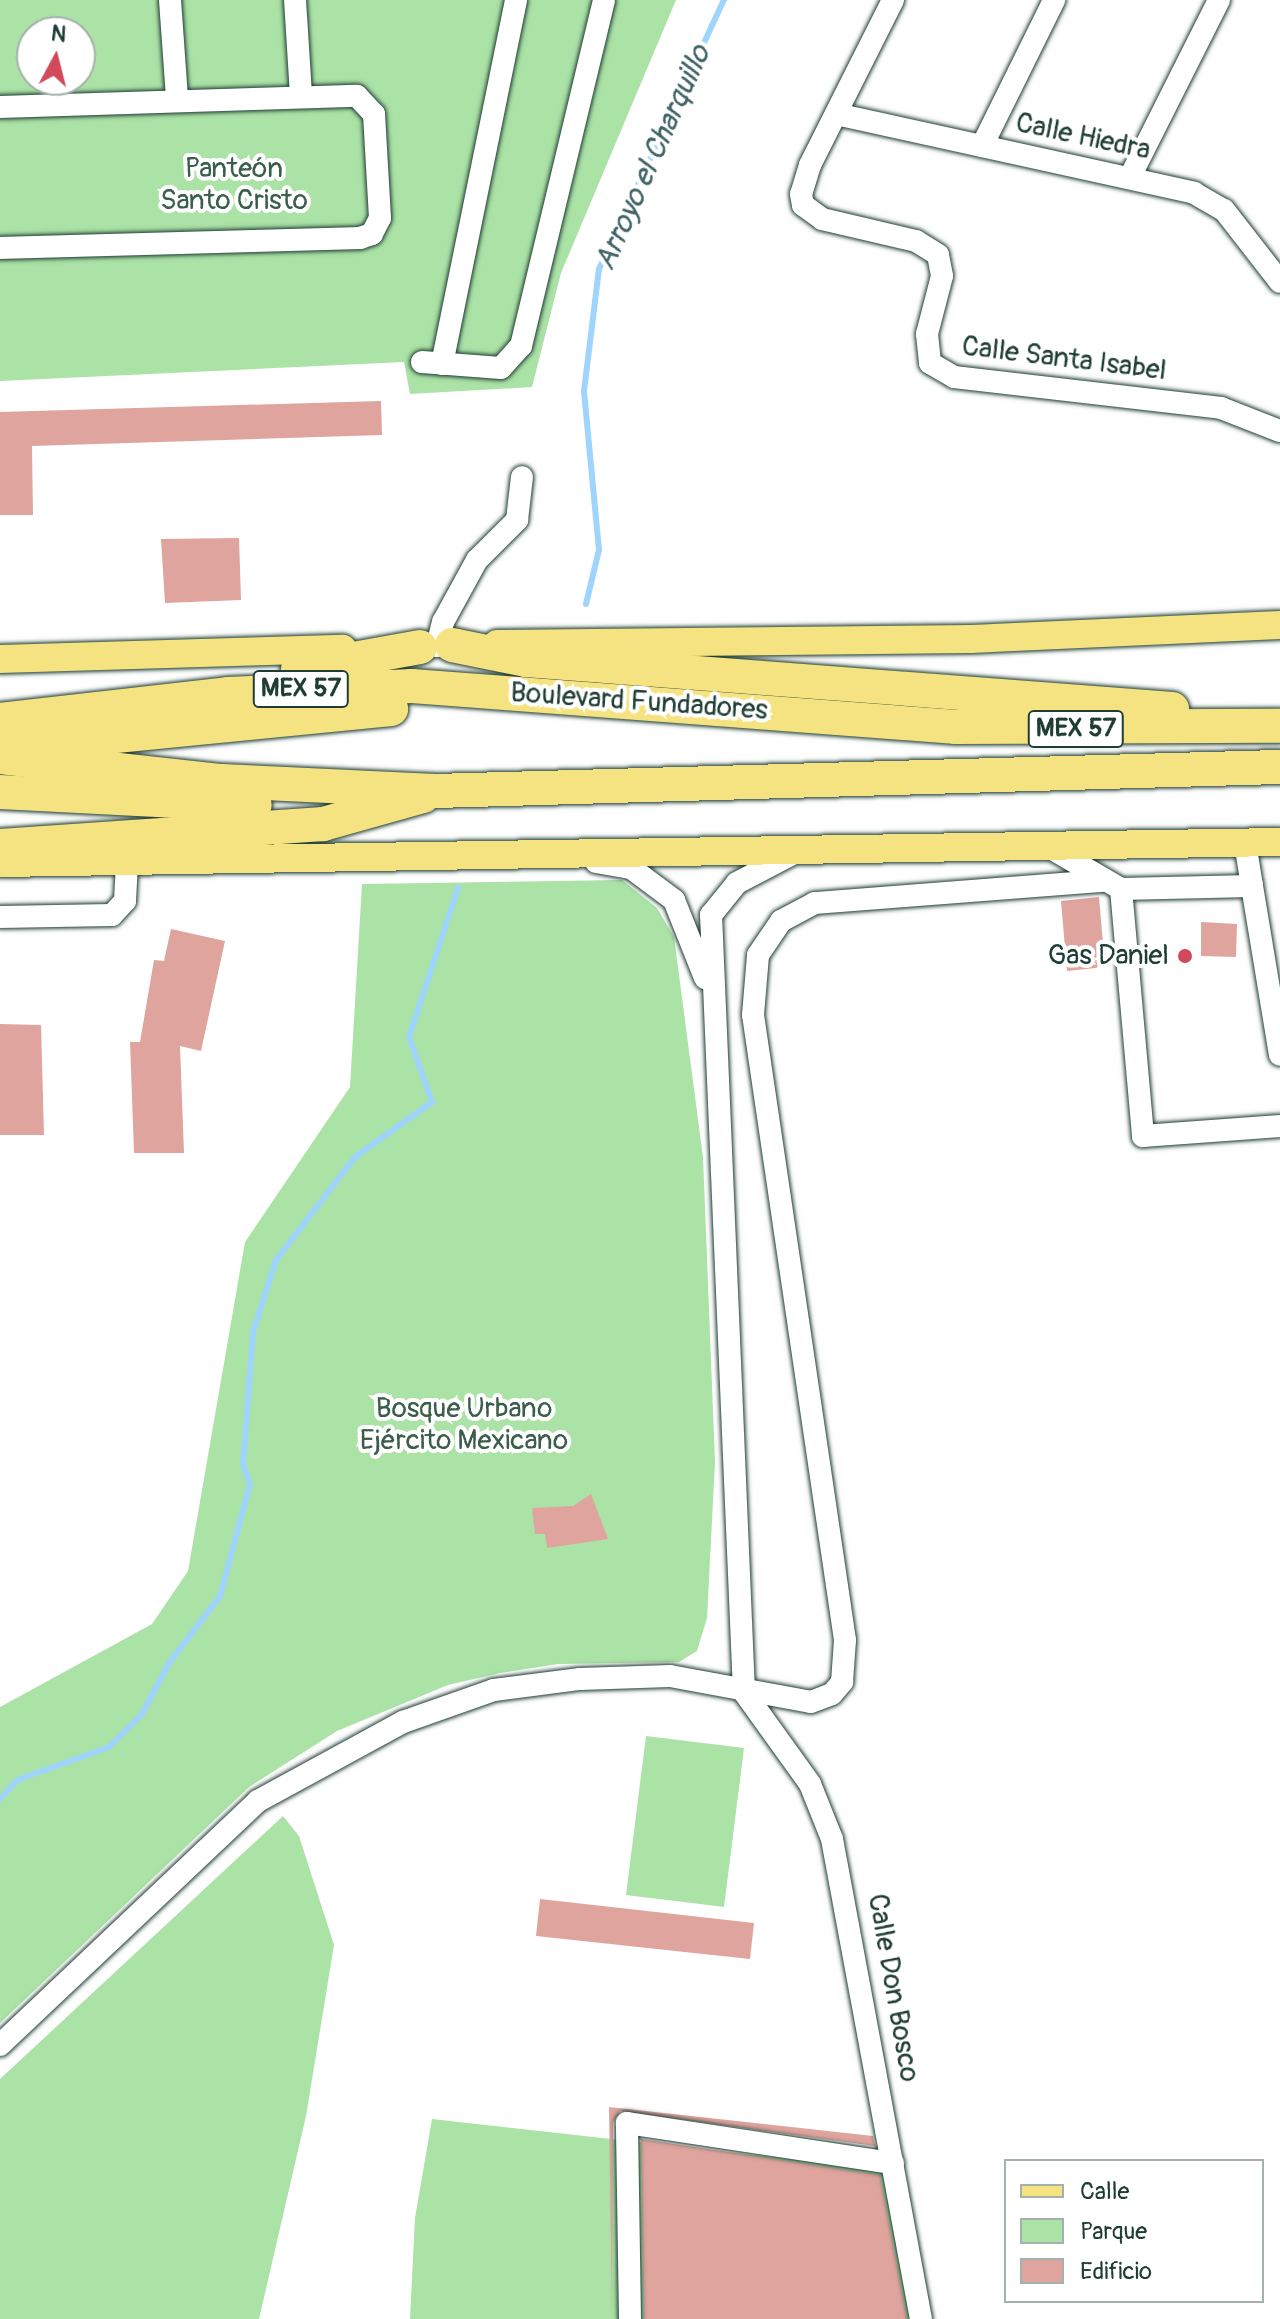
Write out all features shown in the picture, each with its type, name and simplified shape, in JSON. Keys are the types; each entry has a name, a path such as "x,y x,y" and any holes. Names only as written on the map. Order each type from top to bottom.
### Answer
{"highway":[{"path":"0,702 316,668 436,646 525,652 605,668 1280,715"},
{"path":"0,748 291,715 605,668"},
{"name":"Boulevard Fundadores","path":"0,720 311,689 412,686 605,668 956,727 1280,726"},
{"name":"MEX 57","path":"0,757 222,781 435,791 555,791 1280,767"},
{"path":"1118,772 1280,789"},
{"path":"0,810 195,818 332,813 435,791"},
{"path":"0,846 323,824 378,813 435,791"},
{"path":"0,792 171,803 368,804"}],"main road":[{"path":"605,668 971,639 1280,625"},
{"path":"0,659 436,646"},
{"path":"0,863 489,860 1041,842 1280,842"}],"street":[{"path":"170,0 177,97"},
{"path":"295,0 301,95"},
{"path":"516,0 432,363 501,368 521,346 604,0"},
{"path":"836,114 893,0"},
{"path":"982,146 1054,0"},
{"path":"1130,177 1219,0"},
{"path":"0,107 177,97 357,96 371,104 380,218 372,234 0,248"},
{"name":"Calle Hiedra","path":"836,114 1194,193 1224,210 1280,282"},
{"name":"Calle Santa Isabel","path":"836,114 801,194 803,205 822,219 916,241 938,255 942,276 926,351 940,373 1221,408 1280,431"},
{"path":"436,646 443,622 477,560 517,520 522,477"},
{"path":"1041,842 1111,885"},
{"path":"1245,843 1280,1055"},
{"path":"744,1692 734,1369 709,991 711,915 722,896 799,851"},
{"path":"575,858 631,868 674,900 709,991"},
{"path":"0,917 112,915 125,901 127,863"},
{"path":"0,2045 258,1801 403,1722 494,1690 580,1679 670,1676 811,1702 832,1694 846,1663 753,1015 758,955 781,921 802,906 1111,885 1252,886"},
{"path":"1111,885 1143,1136 1280,1126"},
{"name":"Calle Don Bosco","path":"744,1692 810,1784 832,1839 921,2319"},
{"path":"630,2319 627,2123 893,2163"}],"green space":[{"name":"Panteón Santo Cristo","path":"0,0 676,0 561,273 532,387 410,394 404,362 0,381"},
{"name":"Bosque Urbano Ejército Mexicano","path":"622,880 657,908 674,937 703,1157 715,1462 707,1618 697,1651 679,1662 558,1664 500,1673 448,1685 337,1731 249,1787 0,2023 0,1707 152,1624 188,1571 245,1242 350,1087 362,884"},
{"path":"646,1736 744,1748 724,1907 626,1895"},
{"path":"283,1816 299,1836 334,1945 306,2116 259,2319 0,2319 0,2079"},
{"path":"432,2119 889,2170 917,2319 410,2319 415,2218"}],"building":[{"path":"381,401 382,435 32,446 33,515 0,515 0,412"},
{"path":"239,538 241,600 165,603 161,539"},
{"path":"1099,897 1105,967 1067,971 1061,901"},
{"path":"1201,922 1237,924 1236,957 1201,956"},
{"path":"171,929 225,941 201,1051 180,1046 184,1153 134,1153 130,1042 140,1042 154,960 164,961"},
{"path":"0,1024 41,1025 44,1135 0,1135"},
{"path":"591,1494 608,1539 547,1548 545,1534 535,1534 532,1508 573,1506"},
{"path":"540,1899 754,1923 750,1959 536,1936"},
{"path":"609,2107 873,2136 875,2146 620,2111 613,2123 612,2319"},
{"path":"641,2139 880,2175 907,2319 644,2319"}],"waterway":[{"name":"Arroyo el Charquillo","path":"586,604 599,550 584,391 599,269 724,0"},
{"name":"Arroyo el Charquillo","path":"0,1799 17,1780 109,1747 142,1714 169,1663 220,1596 250,1484 243,1465 253,1332 276,1260 355,1157 432,1102 409,1037 458,888"}],"place":[{"name":"Gas Daniel","path":"1185,956"}]}
